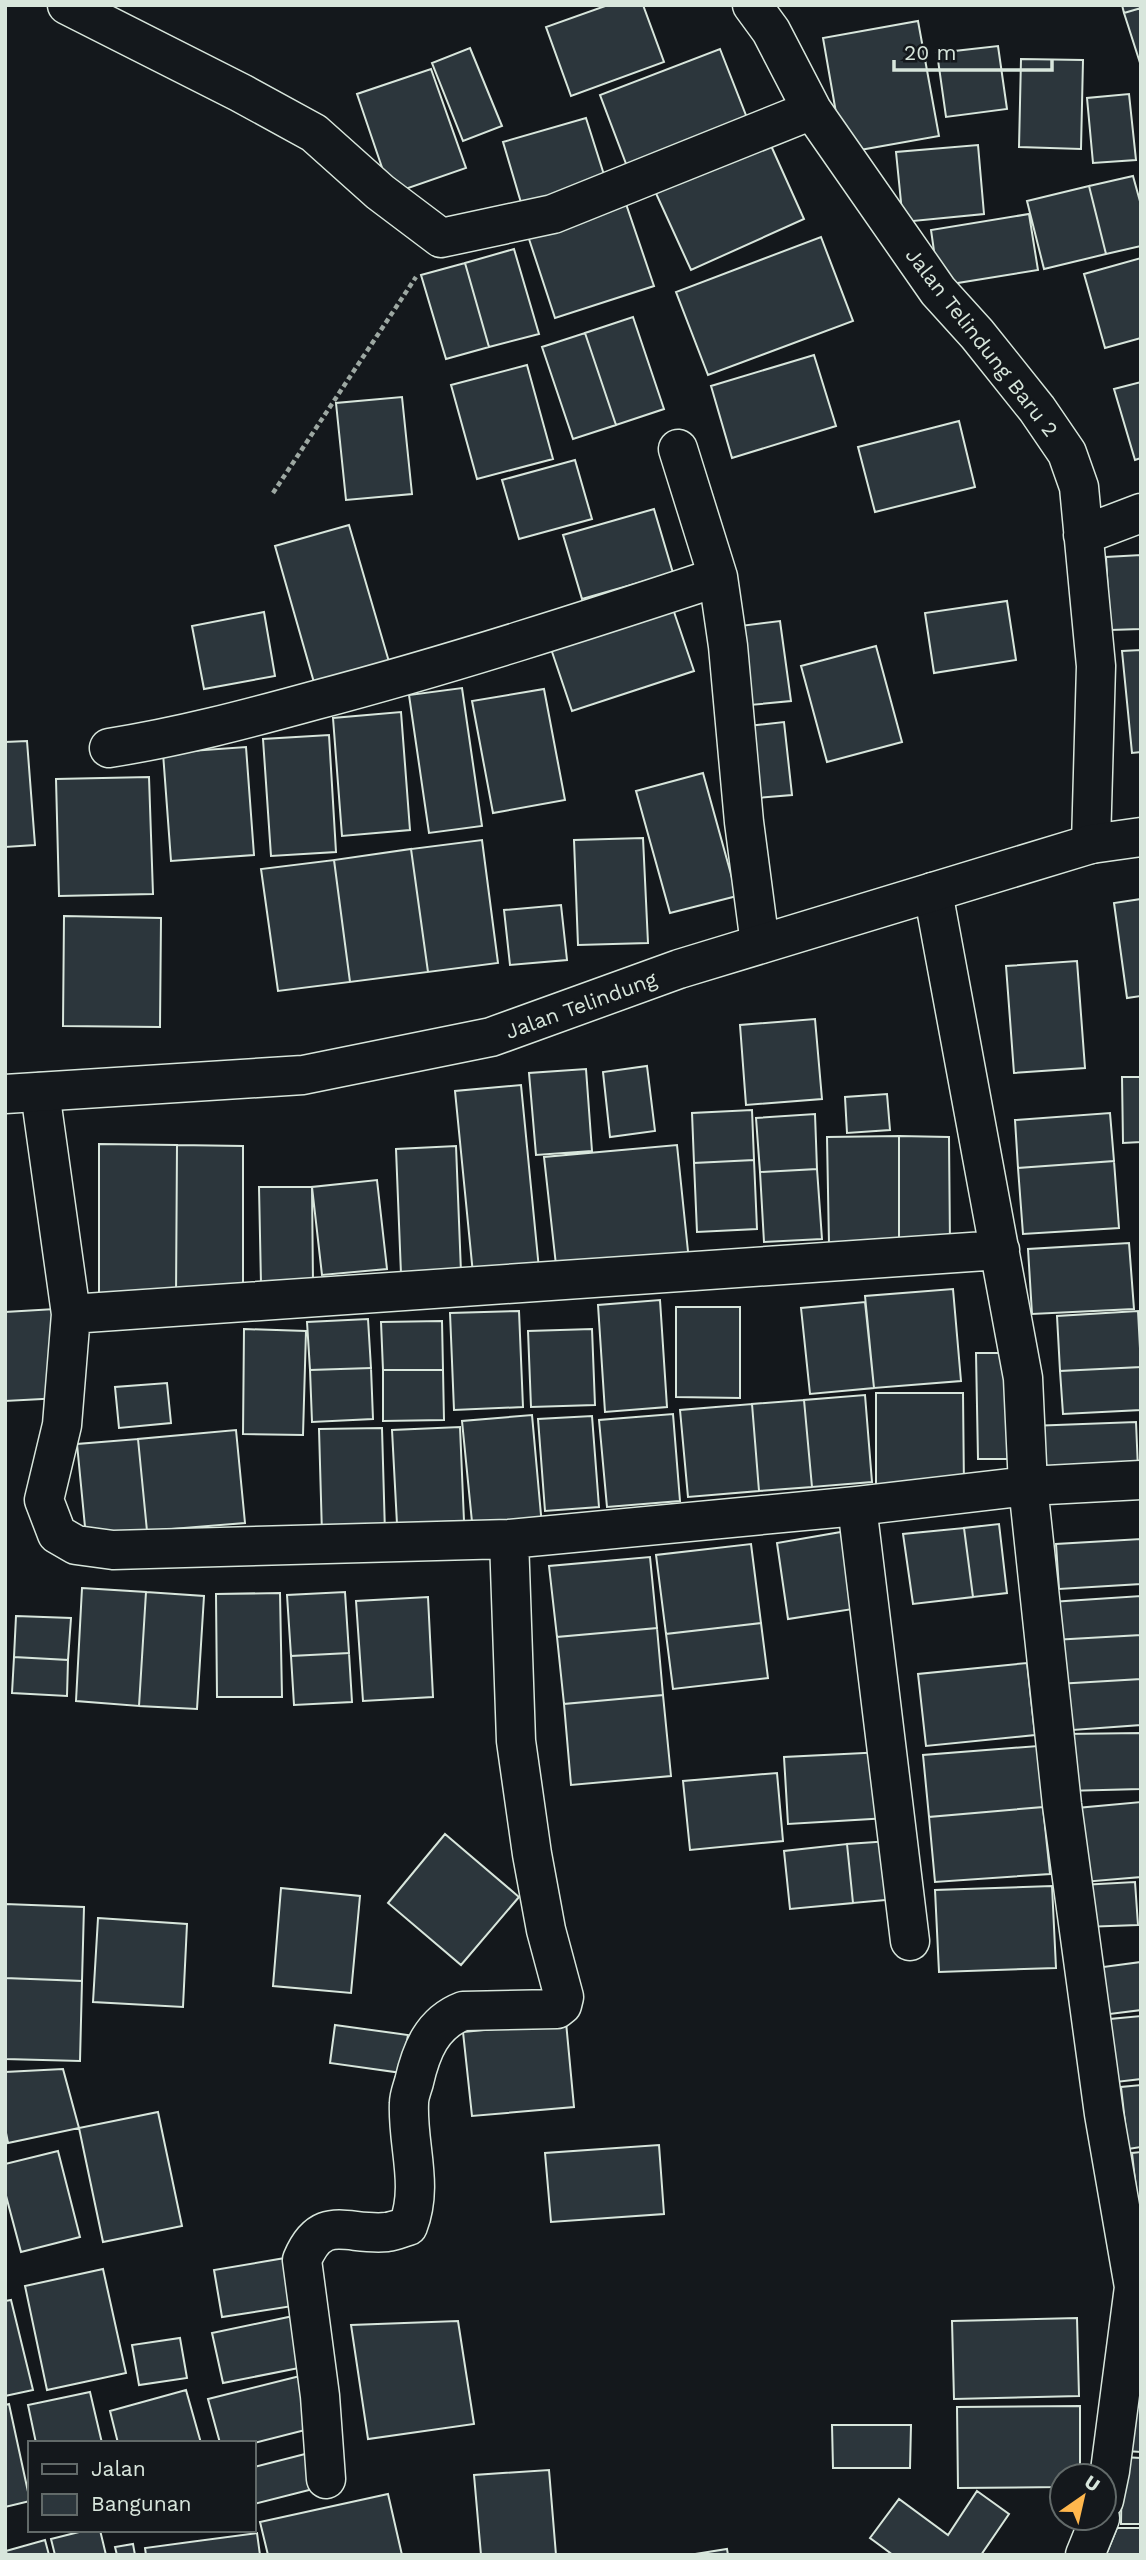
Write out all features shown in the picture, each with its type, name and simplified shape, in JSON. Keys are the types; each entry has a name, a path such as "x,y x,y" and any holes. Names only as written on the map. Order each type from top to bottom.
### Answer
{"street":[{"path":"67,5 241,93 313,133 380,192 441,238 553,214 812,110"},
{"name":"Jalan Telindung Baru 2","path":"752,5 771,31 812,110 938,291 1037,408 1067,453 1079,487 1096,666 1091,844"},
{"path":"678,449 718,576 760,944"},
{"path":"1083,535 1141,513"},
{"path":"109,748 186,735 382,683 522,642 718,576"},
{"name":"Jalan Telindung","path":"23,1093 303,1076 478,1040 679,969 760,944 1091,844 1141,837"},
{"path":"933,892 1023,1378 1028,1486 1065,1832 1104,2113 1134,2287 1133,2359 1112,2462"},
{"path":"23,1093 71,1314 62,1424 44,1500 57,1534 76,1545 113,1550 509,1539 857,1506 1028,1486 1141,1480"},
{"path":"71,1314 1000,1250"},
{"path":"857,1506 910,1941"},
{"path":"326,2479 320,2396 302,2260 309,2243 326,2230 387,2232 408,2226 414,2212 416,2179 409,2103 418,2064 437,2026 449,2016 463,2011 557,2009 562,2005 564,1997 546,1930 516,1741 509,1539"},
{"path":"1085,2555 1094,2532"}],"path":[{"path":"273,493 441,238"}],"building":[{"path":"608,5 643,5 664,62 571,96 546,27"},
{"path":"1122,5 1141,5 1141,8 1124,13"},
{"path":"1141,8 1141,66 1124,13"},
{"path":"918,21 939,136 843,153 823,38"},
{"path":"998,46 1007,109 946,117 937,53"},
{"path":"470,48 502,126 463,141 432,63"},
{"path":"720,49 749,123 628,169 600,95"},
{"path":"1021,59 1083,60 1081,149 1019,147"},
{"path":"431,69 466,168 391,194 357,94"},
{"path":"1129,94 1136,160 1093,163 1087,98"},
{"path":"586,118 606,181 522,206 503,142"},
{"path":"768,139 804,219 691,270 654,189"},
{"path":"978,145 984,214 903,222 896,152"},
{"path":"1133,176 1141,205 1141,246 1106,254 1089,186"},
{"path":"1089,186 1106,254 1044,269 1027,201"},
{"path":"625,201 654,286 555,318 527,233"},
{"path":"1029,214 1038,270 939,286 931,230"},
{"path":"821,237 853,321 708,375 676,292"},
{"path":"514,249 539,334 489,347 465,263"},
{"path":"1141,258 1141,338 1105,348 1084,274"},
{"path":"465,263 489,347 446,359 421,275"},
{"path":"633,317 664,409 616,425 585,333"},
{"path":"585,333 616,425 573,439 542,347"},
{"path":"814,355 836,426 732,458 711,386"},
{"path":"527,365 553,459 477,479 451,385"},
{"path":"1141,382 1141,458 1135,460 1114,389"},
{"path":"402,397 412,494 346,500 336,403"},
{"path":"959,421 975,487 875,512 858,447"},
{"path":"575,460 592,519 519,539 502,480"},
{"path":"654,509 673,573 582,599 563,535"},
{"path":"349,525 392,672 317,693 275,546"},
{"path":"1141,555 1141,629 1110,630 1106,557"},
{"path":"1007,601 1016,660 934,673 925,613"},
{"path":"671,603 694,671 572,711 549,643"},
{"path":"264,612 275,676 204,689 192,626"},
{"path":"780,621 791,701 750,705 740,626"},
{"path":"876,646 902,742 827,762 801,666"},
{"path":"1141,650 1141,752 1132,753 1122,651"},
{"path":"462,688 482,826 429,833 409,695"},
{"path":"544,689 565,800 493,813 472,701"},
{"path":"401,712 410,830 342,836 333,718"},
{"path":"784,722 792,795 757,798 748,726"},
{"path":"329,735 336,852 271,856 263,739"},
{"path":"27,741 35,845 5,847 5,742"},
{"path":"246,747 254,855 171,861 163,753"},
{"path":"703,773 737,896 670,913 636,791"},
{"path":"149,777 153,894 59,896 56,779"},
{"path":"643,838 648,943 578,945 574,840"},
{"path":"482,840 498,963 428,972 411,849"},
{"path":"411,849 428,972 350,982 334,860"},
{"path":"334,860 350,982 278,991 261,869"},
{"path":"1141,899 1141,996 1127,998 1114,903"},
{"path":"561,905 567,960 510,965 504,910"},
{"path":"64,916 161,918 160,1027 63,1026"},
{"path":"1077,961 1085,1068 1014,1073 1006,966"},
{"path":"815,1019 822,1099 746,1105 740,1025"},
{"path":"647,1066 655,1131 610,1137 603,1072"},
{"path":"586,1069 592,1151 536,1155 529,1073"},
{"path":"1122,1077 1141,1077 1141,1142 1123,1143"},
{"path":"521,1085 539,1269 473,1274 455,1091"},
{"path":"887,1094 890,1130 847,1133 845,1097"},
{"path":"752,1110 754,1160 694,1163 692,1113"},
{"path":"1110,1113 1114,1161 1018,1168 1015,1120"},
{"path":"815,1114 817,1169 760,1172 756,1118"},
{"path":"899,1136 949,1137 950,1245 899,1245"},
{"path":"899,1136 899,1245 829,1245 827,1137"},
{"path":"99,1144 177,1145 176,1297 99,1297"},
{"path":"177,1145 243,1146 243,1298 176,1297"},
{"path":"677,1145 689,1261 557,1274 544,1157"},
{"path":"456,1146 461,1272 401,1274 396,1149"},
{"path":"754,1160 757,1229 697,1232 694,1163"},
{"path":"1114,1161 1119,1228 1023,1234 1018,1168"},
{"path":"817,1169 822,1239 764,1242 760,1172"},
{"path":"377,1180 387,1269 322,1275 312,1187"},
{"path":"259,1187 312,1187 313,1283 261,1284"},
{"path":"1129,1243 1134,1309 1032,1314 1028,1249"},
{"path":"953,1289 961,1381 874,1388 865,1296"},
{"path":"660,1300 667,1407 605,1412 598,1305"},
{"path":"865,1302 874,1388 810,1394 801,1308"},
{"path":"676,1307 740,1307 740,1398 676,1397"},
{"path":"55,1309 61,1398 5,1401 5,1312"},
{"path":"519,1311 523,1407 454,1410 450,1313"},
{"path":"1138,1311 1141,1367 1060,1371 1057,1316"},
{"path":"368,1319 371,1368 310,1370 307,1322"},
{"path":"442,1321 443,1370 383,1370 381,1322"},
{"path":"244,1329 306,1331 303,1435 243,1434"},
{"path":"592,1329 595,1405 531,1407 528,1331"},
{"path":"976,1353 1016,1353 1019,1459 978,1459"},
{"path":"1141,1367 1141,1410 1063,1414 1060,1371"},
{"path":"371,1368 373,1419 312,1422 310,1370"},
{"path":"383,1370 443,1370 444,1420 383,1421"},
{"path":"167,1383 171,1423 119,1428 115,1387"},
{"path":"876,1393 963,1393 964,1489 876,1489"},
{"path":"865,1395 872,1482 812,1487 804,1400"},
{"path":"804,1400 812,1487 759,1491 752,1404"},
{"path":"752,1404 759,1491 688,1497 680,1410"},
{"path":"673,1414 680,1501 607,1507 599,1420"},
{"path":"532,1415 542,1526 473,1532 462,1421"},
{"path":"592,1416 599,1507 545,1511 538,1419"},
{"path":"1136,1422 1138,1469 1032,1474 1030,1426"},
{"path":"460,1427 464,1521 397,1524 392,1430"},
{"path":"382,1428 385,1533 322,1534 319,1429"},
{"path":"236,1430 245,1523 147,1531 138,1439"},
{"path":"138,1439 147,1531 86,1537 77,1444"},
{"path":"999,1524 1007,1593 973,1597 964,1528"},
{"path":"964,1528 973,1597 913,1604 903,1534"},
{"path":"841,1532 853,1609 788,1619 777,1543"},
{"path":"1141,1539 1141,1584 1059,1589 1056,1544"},
{"path":"751,1544 761,1623 666,1634 656,1555"},
{"path":"650,1557 657,1628 557,1637 549,1566"},
{"path":"82,1588 146,1592 139,1706 76,1701"},
{"path":"146,1592 204,1596 197,1709 139,1706"},
{"path":"345,1592 349,1653 291,1656 287,1595"},
{"path":"280,1593 282,1697 217,1697 216,1594"},
{"path":"1141,1596 1141,1635 1053,1640 1051,1602"},
{"path":"428,1597 433,1697 363,1701 356,1601"},
{"path":"16,1616 71,1618 68,1660 14,1657"},
{"path":"761,1623 768,1678 673,1689 666,1634"},
{"path":"657,1628 663,1695 564,1704 557,1637"},
{"path":"1141,1635 1141,1679 1057,1684 1053,1640"},
{"path":"349,1653 352,1702 294,1705 291,1656"},
{"path":"14,1657 68,1660 67,1696 12,1693"},
{"path":"1027,1663 1035,1735 926,1746 918,1674"},
{"path":"1141,1679 1141,1725 1059,1731 1057,1684"},
{"path":"663,1695 671,1776 571,1785 564,1704"},
{"path":"1141,1733 1141,1789 1065,1791 1063,1734"},
{"path":"1038,1746 1043,1807 929,1817 923,1755"},
{"path":"884,1752 888,1818 788,1824 784,1757"},
{"path":"777,1773 783,1841 690,1850 683,1781"},
{"path":"1141,1802 1141,1877 1083,1882 1077,1808"},
{"path":"1043,1807 1050,1874 935,1882 929,1817"},
{"path":"445,1834 519,1897 461,1965 388,1903"},
{"path":"890,1841 896,1899 853,1903 847,1844"},
{"path":"847,1844 853,1903 790,1909 784,1851"},
{"path":"1135,1882 1138,1925 1083,1927 1081,1885"},
{"path":"1052,1886 1056,1968 939,1972 935,1890"},
{"path":"281,1888 360,1896 351,1993 273,1986"},
{"path":"5,1904 84,1907 82,1981 5,1978"},
{"path":"98,1918 187,1924 183,2007 93,2002"},
{"path":"1141,1962 1141,2010 1094,2016 1088,1969"},
{"path":"5,1978 82,1981 80,2061 5,2059"},
{"path":"1141,2016 1141,2079 1116,2082 1110,2019"},
{"path":"566,2022 574,2107 472,2116 463,2032"},
{"path":"335,2025 408,2035 402,2073 330,2063"},
{"path":"63,2069 79,2128 8,2143 5,2128 5,2072"},
{"path":"1141,2085 1141,2147 1128,2149 1121,2087"},
{"path":"158,2112 182,2226 103,2242 79,2128"},
{"path":"659,2145 664,2214 551,2222 545,2153"},
{"path":"58,2151 80,2237 21,2252 5,2192 5,2164"},
{"path":"1141,2152 1141,2234 1132,2153"},
{"path":"291,2257 299,2305 222,2317 214,2270"},
{"path":"103,2269 126,2373 47,2390 25,2286"},
{"path":"11,2300 33,2390 5,2396 5,2301"},
{"path":"298,2315 309,2366 223,2383 212,2333"},
{"path":"1077,2318 1079,2396 954,2399 952,2321"},
{"path":"458,2321 474,2424 368,2439 351,2325"},
{"path":"180,2338 187,2378 139,2385 132,2345"},
{"path":"300,2376 313,2428 256,2442 219,2441 208,2399"},
{"path":"1126,2389 1141,2389 1141,2452 1126,2451"},
{"path":"186,2390 200,2441 118,2441 110,2411"},
{"path":"90,2392 102,2441 36,2441 28,2405"},
{"path":"9,2404 28,2501 5,2507 5,2405"},
{"path":"1080,2406 1080,2462 1048,2462 1048,2487 958,2488 957,2407"},
{"path":"832,2425 911,2425 910,2468 833,2468"},
{"path":"309,2453 317,2488 256,2503 256,2466"},
{"path":"1122,2457 1141,2458 1141,2524 1121,2524"},
{"path":"549,2470 556,2555 481,2555 474,2475"},
{"path":"977,2491 1009,2514 981,2555 893,2555 870,2538 899,2499 948,2535"},
{"path":"388,2494 402,2555 268,2555 260,2522"},
{"path":"1118,2528 1141,2528 1141,2555 1106,2555"},
{"path":"79,2532 100,2532 106,2555 55,2555 51,2539"},
{"path":"257,2533 260,2555 146,2555 145,2548"},
{"path":"45,2540 49,2555 7,2555 6,2551"},
{"path":"133,2544 135,2555 117,2555 115,2547"},
{"path":"727,2549 728,2555 689,2555"}]}
